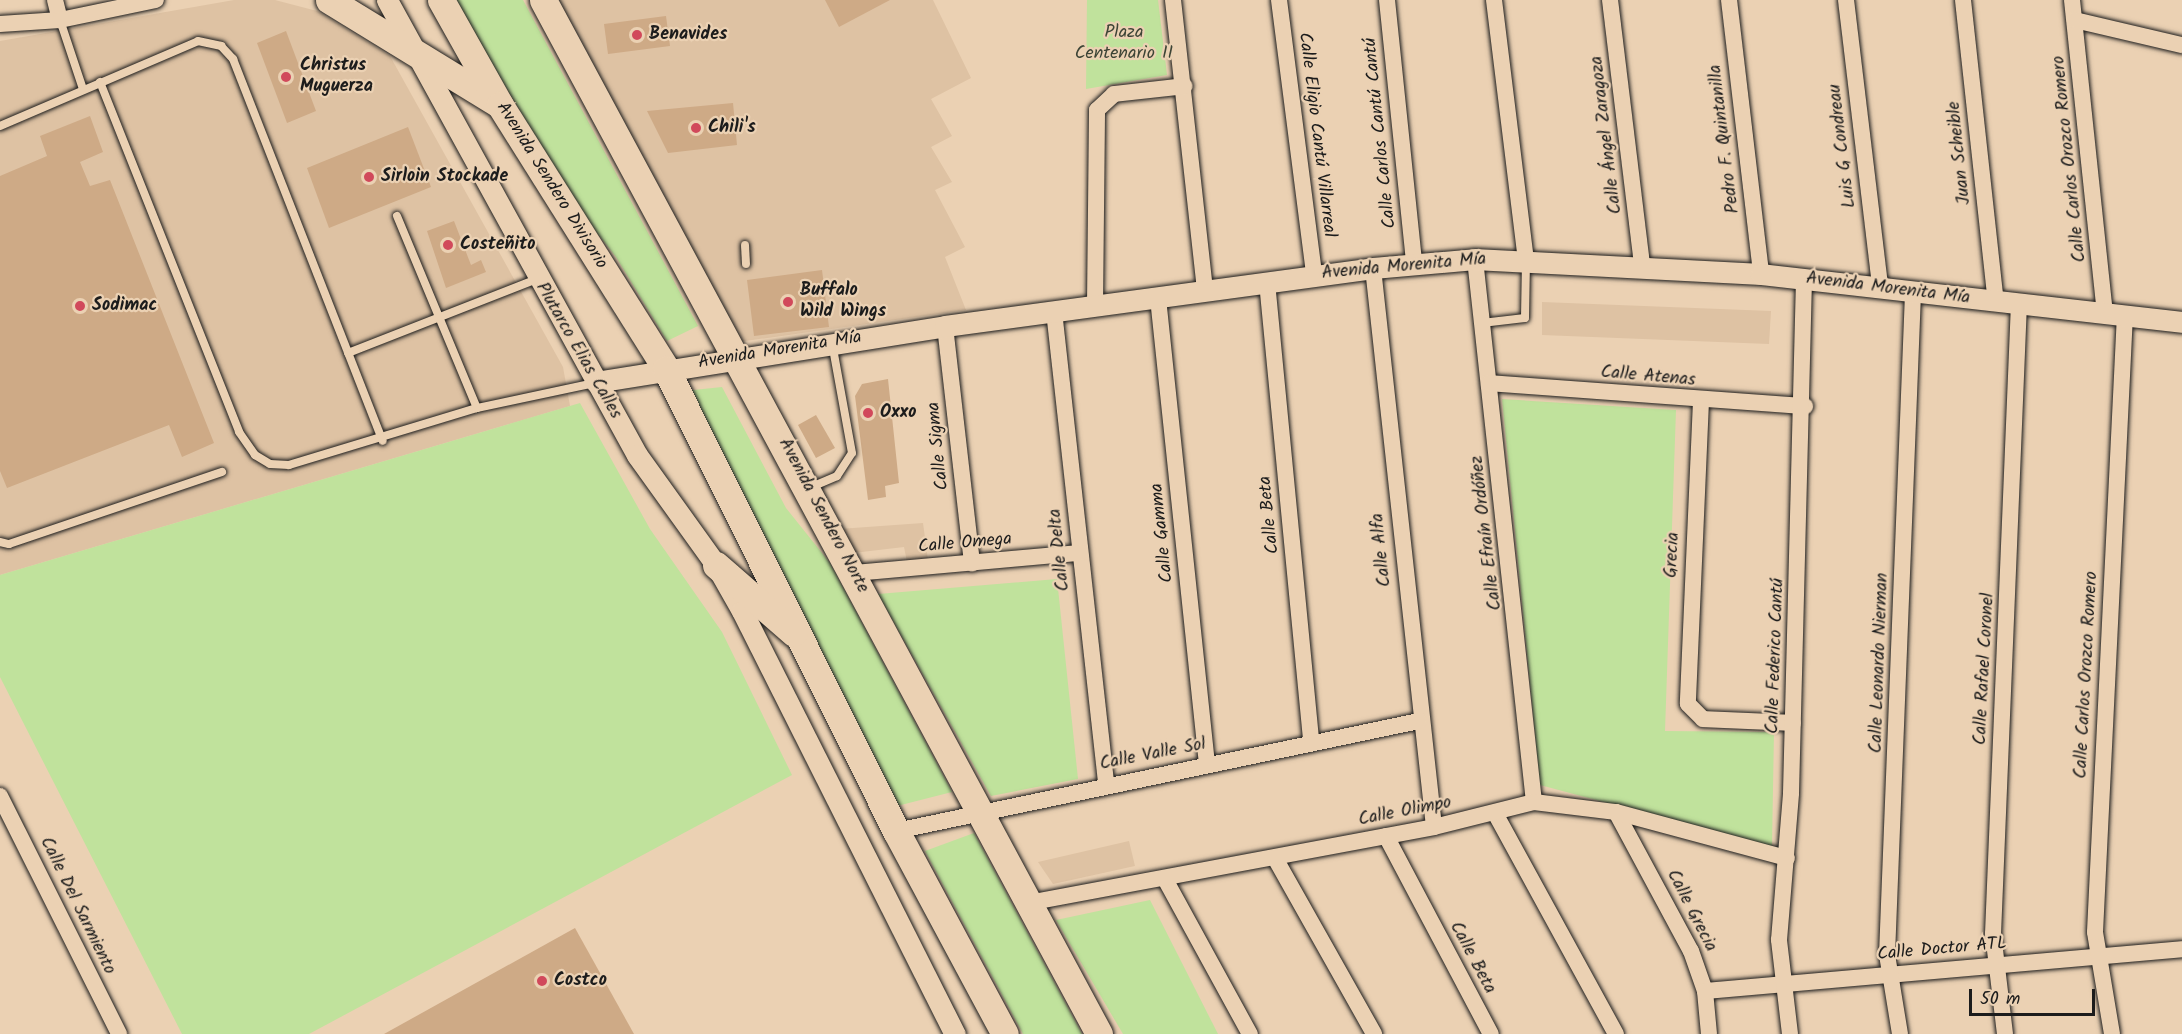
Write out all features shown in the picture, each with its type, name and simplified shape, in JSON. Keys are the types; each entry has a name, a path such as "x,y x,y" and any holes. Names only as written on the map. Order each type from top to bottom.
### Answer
{"main road":[{"path":"329,0 500,105"},
{"name":"Avenida Sendero Divisorio","path":"441,0 500,105 666,369"},
{"name":"Avenida Sendero Norte","path":"543,0 738,357 1099,1034"},
{"path":"666,369 807,644 896,831 1005,1034"},
{"path":"716,565 807,644"}],"street":[{"path":"55,0 60,20"},
{"path":"0,24 60,20 156,0"},
{"name":"Plutarco Elias Calles","path":"387,0 537,279 596,382 670,508 716,565"},
{"path":"1173,0 1185,86 1205,291"},
{"name":"Calle Eligio Cantú Villarreal","path":"1279,0 1314,275"},
{"name":"Calle Carlos Cantú Cantú","path":"1387,0 1414,263"},
{"path":"1494,0 1526,260"},
{"name":"Calle Ángel Zaragoza","path":"1610,0 1642,266"},
{"name":"Pedro F. Quintanilla","path":"1729,0 1761,274"},
{"name":"Luis G Condreau","path":"1846,0 1880,287"},
{"name":"Juan Scheible","path":"1963,0 1996,302"},
{"name":"Calle Carlos Orozco Romero","path":"2073,0 2115,314 2096,957 2112,1034"},
{"path":"2075,20 2182,45"},
{"path":"1095,305 1097,110 1114,94 1185,86"},
{"name":"Avenida Morenita Mía","path":"596,382 738,357 1095,305 1314,275 1414,263 1475,259 1761,274 2182,322"},
{"name":"Calle Efraín Ordóñez","path":"1475,259 1534,802"},
{"name":"Calle Alfa","path":"1373,268 1419,721 1434,827"},
{"name":"Calle Federico Cantú","path":"1790,1034 1782,983 1805,406 1804,278"},
{"name":"Calle Beta","path":"1267,282 1311,743"},
{"name":"Calle Leonardo Nierman","path":"1900,1034 1887,974 1913,292"},
{"name":"Calle Gamma","path":"1158,298 1207,764"},
{"name":"Calle Rafael Coronel","path":"2005,1034 1993,965 2019,304"},
{"name":"Calle Delta","path":"1054,311 1106,784"},
{"name":"Calle Sigma","path":"945,326 972,562"},
{"name":"Calle Atenas","path":"1489,383 1701,401 1805,406"},
{"name":"Grecia","path":"1701,401 1690,712 1703,719 1793,723"},
{"name":"Calle Omega","path":"854,573 1080,554"},
{"path":"716,565 955,1034"},
{"name":"Calle Valle Sol","path":"896,831 1106,784 1419,721"},
{"name":"Calle Del Sarmiento","path":"0,796 118,1034"},
{"name":"Calle Olimpo","path":"1028,903 1434,827 1534,802 1616,813 1786,858"},
{"path":"1495,813 1616,1034"},
{"name":"Calle Grecia","path":"1616,813 1691,951 1705,991 1709,1034"},
{"name":"Calle Beta","path":"1386,836 1491,1034"},
{"path":"1275,858 1374,1034"},
{"path":"1165,879 1250,1034"},
{"name":"Calle Doctor ATL","path":"1705,991 2182,949"}],"lane":[{"path":"60,20 83,89"},
{"path":"0,126 198,41 210,40 227,53 383,441"},
{"path":"100,82 246,446 270,464 289,465 383,441 477,408 596,382"},
{"path":"397,216 477,408"},
{"path":"745,245 746,264"},
{"path":"1482,323 1525,318 1526,260"},
{"path":"348,353 537,279"},
{"path":"808,488 837,476 852,453 832,343"},
{"path":"0,542 9,544 222,472"}],"shaded area":[{"path":"234,0 275,0 317,11 390,56 563,367 570,406 0,575 0,41"},
{"path":"558,0 933,0 971,78 931,99 952,136 931,147 952,182 935,190 965,247 945,257 966,310 738,342"},
{"path":"1542,302 1771,311 1769,344 1542,335"},
{"path":"923,523 928,560 907,562 904,547 853,553 839,529"},
{"path":"1129,841 1135,866 1053,884 1038,862"}],"green space":[{"path":"454,0 523,0 698,326 667,341 616,257 578,209"},
{"name":"Plaza Centenario II","path":"1087,0 1158,0 1167,75 1086,89"},
{"path":"722,387 786,508 830,563 952,792 897,806 684,391"},
{"path":"1502,399 1676,410 1665,731 1774,732 1772,847 1540,785"},
{"path":"580,403 650,529 722,632 792,775 309,1034 182,1034 0,677 0,575"},
{"path":"1057,579 1078,779 991,796 878,594"},
{"path":"974,833 1082,1034 1023,1034 925,851"},
{"path":"1150,900 1218,1034 1123,1034 1056,920"}],"building":[{"path":"825,0 890,0 839,27"},
{"name":"Benavides","path":"666,16 670,46 608,54 604,24"},
{"name":"Christus Muguerza","path":"286,31 316,111 287,123 257,43"},
{"name":"Chili's","path":"733,103 737,145 668,153 647,111"},
{"name":"Sodimac","path":"90,116 103,152 80,162 90,186 110,180 214,443 182,457 169,425 7,488 0,471 0,176 47,156 40,136"},
{"name":"Sirloin Stockade","path":"408,127 431,187 329,228 307,168"},
{"name":"Costeñito","path":"454,221 471,265 481,260 486,272 446,288 427,231"},
{"name":"Buffalo Wild Wings","path":"822,270 829,327 754,336 747,280"},
{"path":"888,379 899,483 885,486 886,497 868,500 855,396 862,384"},
{"name":"Oxxo","path":"816,415 835,448 816,458 798,425"},
{"name":"Costco","path":"575,928 634,1034 384,1034"}],"place":[{"name":"Benavides","path":"637,35"},
{"name":"Christus Muguerza","path":"286,77"},
{"name":"Chili's","path":"696,128"},
{"name":"Sirloin Stockade","path":"369,177"},
{"name":"Costeñito","path":"448,245"},
{"name":"Buffalo Wild Wings","path":"788,302"},
{"name":"Sodimac","path":"80,306"},
{"name":"Oxxo","path":"868,413"},
{"name":"Costco","path":"542,981"}]}
